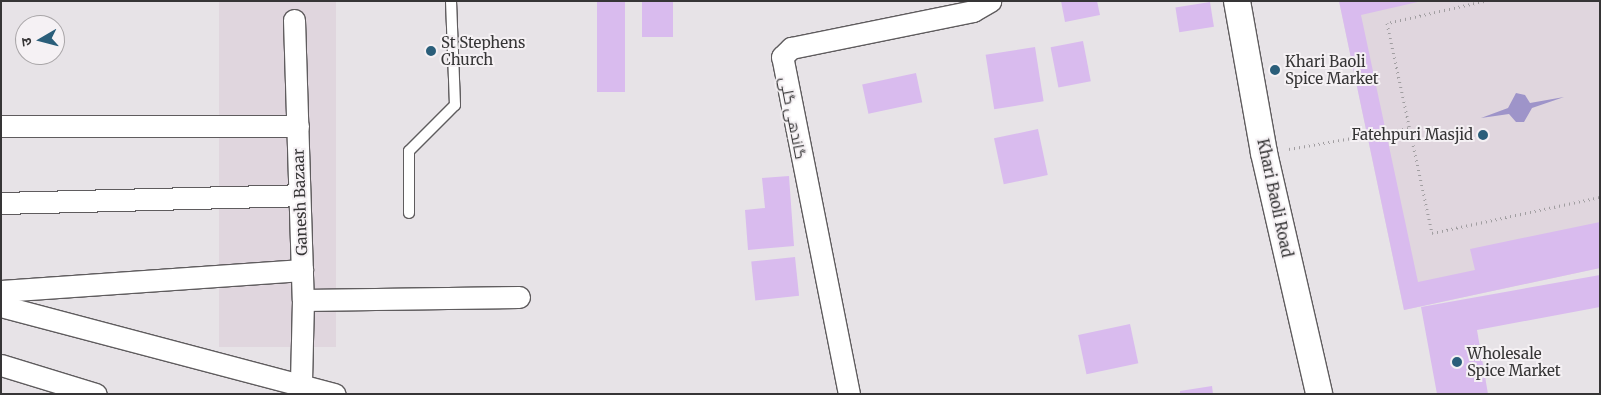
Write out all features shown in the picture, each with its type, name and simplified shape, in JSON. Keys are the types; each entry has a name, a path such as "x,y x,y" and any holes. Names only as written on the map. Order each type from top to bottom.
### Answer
{"street":[{"name":"گاندھی گلی","path":"848,394 782,58 792,48 973,12 990,1"},
{"name":"Khari Baoli Road","path":"1236,1 1264,153 1319,394"},
{"name":"Ganesh Bazaar","path":"294,20 303,300 301,384"},
{"path":"1,126 298,126"},
{"path":"1,202 299,195"},
{"path":"1,291 302,270"},
{"path":"303,300 519,297"},
{"path":"1,306 335,394"},
{"path":"1,365 96,394"}],"lane":[{"path":"409,213 409,151 455,105 451,1"}],"path":[{"path":"1484,1 1387,23 1432,233 1600,197"},
{"path":"1264,153 1409,128"}],"shaded area":[{"path":"219,1 336,1 336,347 219,347"},
{"name":"Fatehpuri Masjid","path":"1339,1 1600,1 1600,268 1404,310"},
{"path":"1516,93 1525,95 1530,103 1564,97 1532,108 1524,122 1516,122 1509,114 1481,118 1508,108"}],"building":[{"path":"597,1 625,1 625,92 597,92"},
{"path":"642,1 673,1 673,37 642,37"},
{"path":"1061,1 1097,1 1100,15 1065,22"},
{"name":"Fatehpuri Masjid","path":"1339,1 1422,1 1361,15 1418,282 1475,270 1470,249 1600,222 1600,268 1404,310"},
{"path":"1210,2 1214,27 1179,32 1175,7"},
{"path":"1083,41 1091,81 1058,88 1051,47"},
{"path":"1035,47 1044,101 994,109 986,55"},
{"path":"916,73 922,102 868,114 862,84"},
{"path":"1038,129 1048,175 1004,184 994,138"},
{"path":"789,176 794,246 748,250 745,210 765,208 762,178"},
{"path":"795,257 799,296 755,300 751,262"},
{"name":"Wholesale Spice Market","path":"1600,275 1600,307 1477,330 1488,394 1437,394 1421,307"},
{"path":"1130,324 1138,363 1086,374 1078,335"},
{"path":"1212,386 1213,394 1180,394 1180,391"}],"place":[{"name":"St Stephens Church","path":"431,51"},
{"name":"Khari Baoli Spice Market","path":"1275,70"},
{"name":"Fatehpuri Masjid","path":"1483,135"},
{"name":"Wholesale Spice Market","path":"1457,362"}]}
